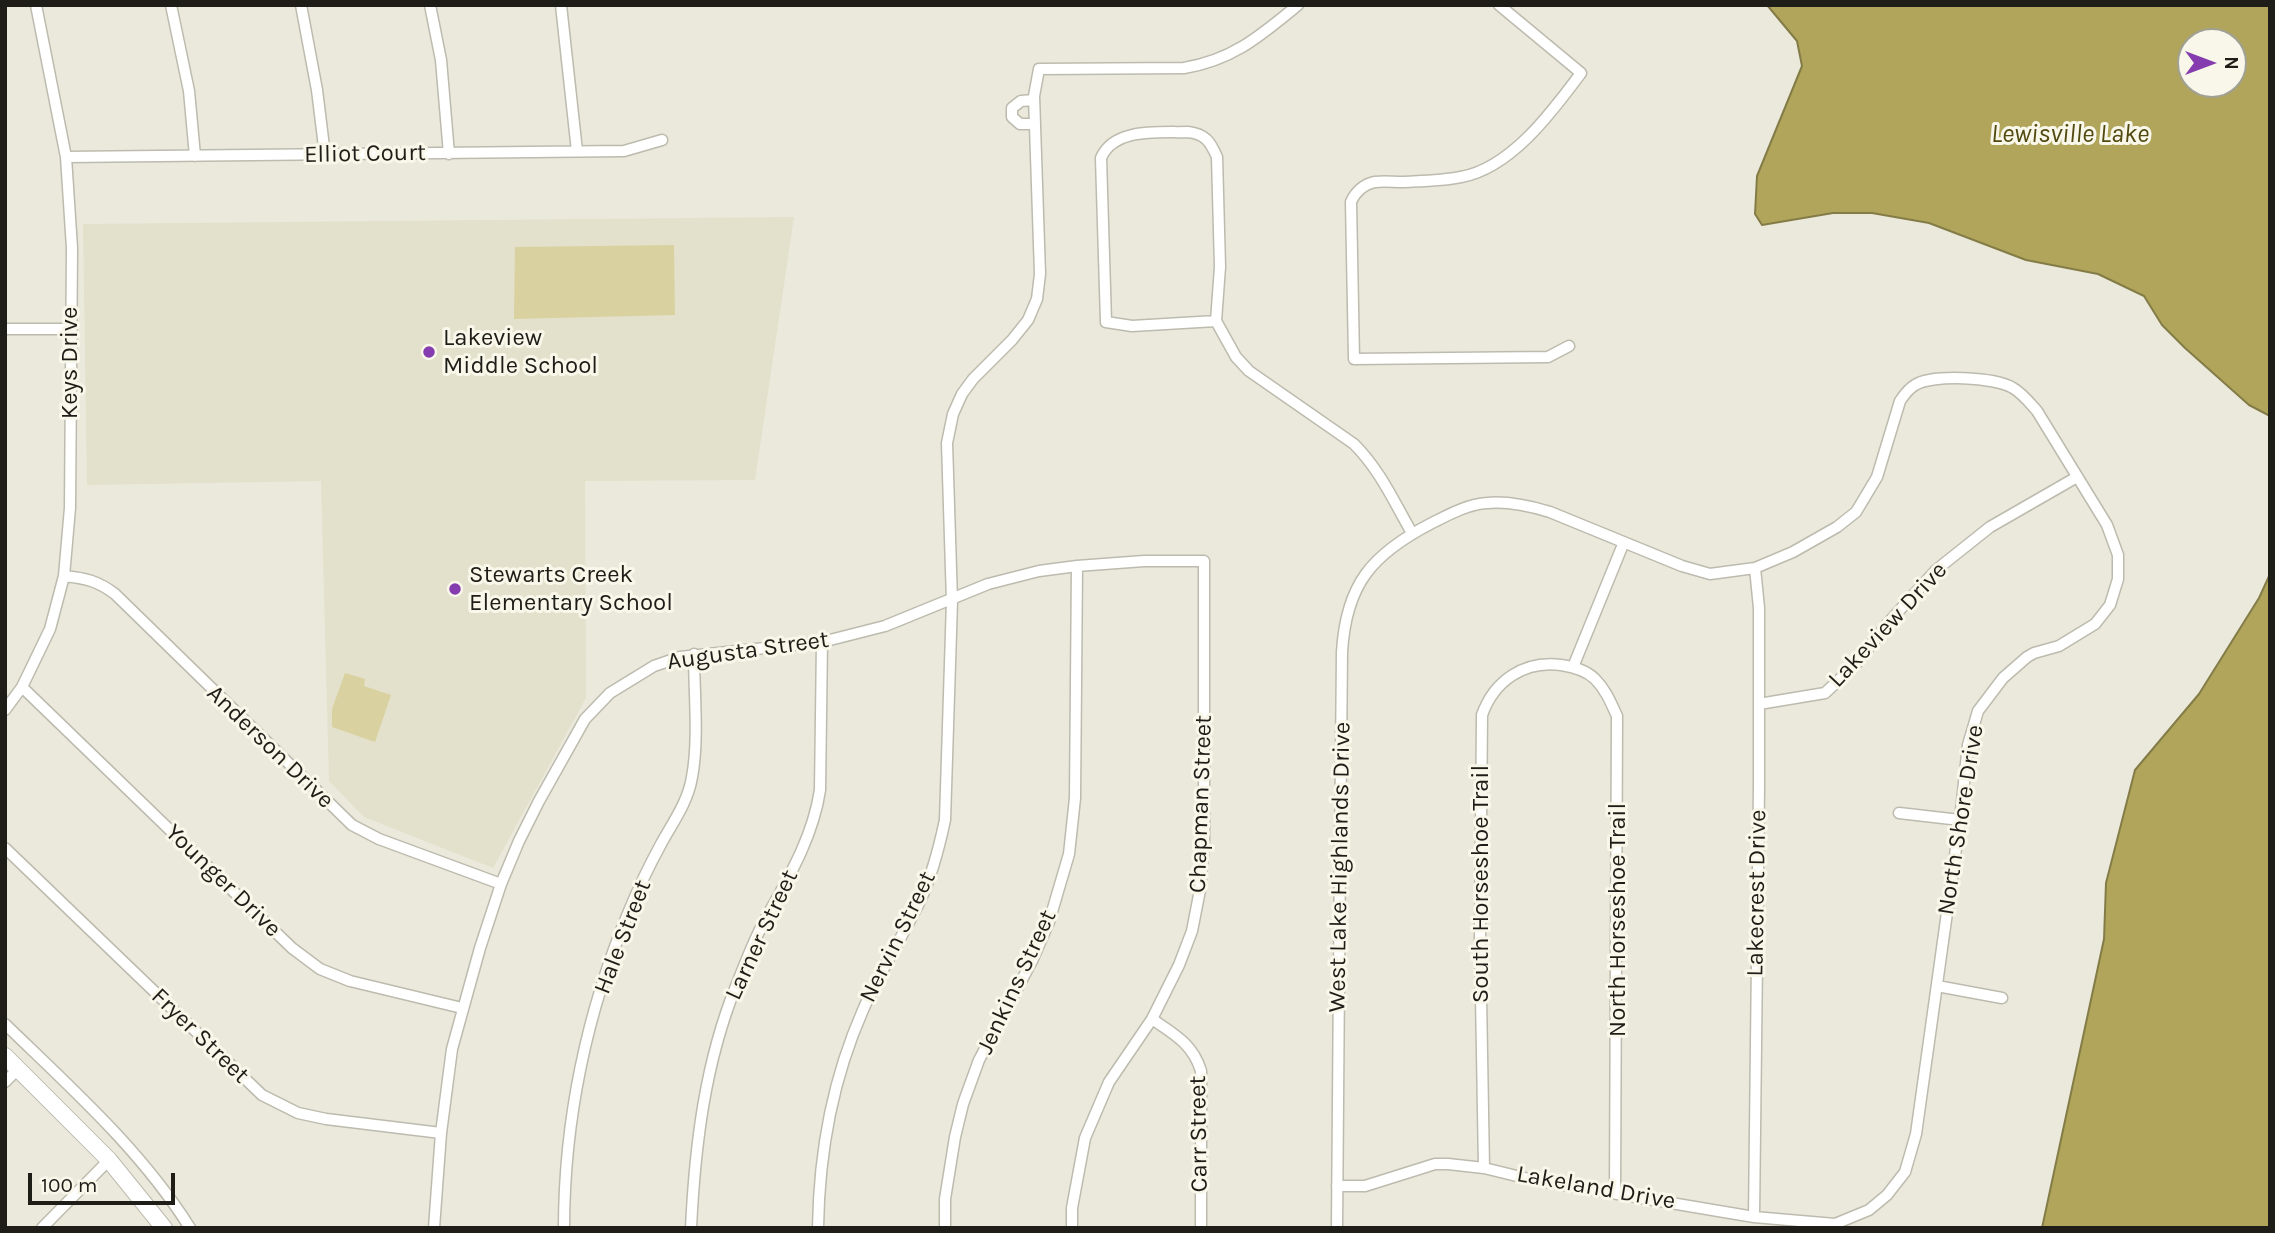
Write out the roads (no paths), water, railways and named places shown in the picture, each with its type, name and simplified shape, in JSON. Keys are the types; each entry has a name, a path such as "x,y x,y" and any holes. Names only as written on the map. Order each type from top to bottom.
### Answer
{"main road":[{"path":"5,1056 109,1160 164,1228"}],"street":[{"name":"Keys Drive","path":"5,710 22,687 50,629 64,576 70,508 72,248 66,158 36,5"},
{"path":"171,5 189,91 195,156"},
{"path":"301,5 317,90 325,155"},
{"path":"430,5 440,60 449,153"},
{"path":"561,5 577,151"},
{"name":"Nervin Street","path":"818,1228 821,1156 839,1079 862,1011 920,900 939,850 947,800 952,601 947,443 953,414 962,394 1028,320 1037,299 1040,274 1034,100 1038,69 1184,68 1200,65 1230,55 1255,41 1298,5"},
{"path":"1499,5 1581,73 1520,145 1498,162 1465,177 1434,181 1374,182 1354,194 1351,202 1354,359 1548,357 1569,346"},
{"path":"1034,100 1021,101 1012,108 1012,117 1020,124 1035,124"},
{"path":"1216,321 1132,326 1106,322 1101,158 1106,148 1116,141 1136,134 1188,132 1200,134 1210,142 1217,156 1220,267 1216,321 1236,358 1250,371 1354,444 1367,457 1412,533"},
{"name":"Elliot Court","path":"66,158 624,151 662,141"},
{"path":"5,329 70,329"},
{"name":"North Shore Drive","path":"1755,568 1804,546 1837,527 1856,512 1877,477 1900,401 1905,393 1916,383 1931,379 1957,378 2001,383 2012,388 2037,411 2107,524 2118,555 2118,579 2105,614 2095,624 2059,646 2027,657 2003,678 1978,711 1968,745 1937,986 1910,1160 1905,1172 1887,1195 1869,1210 1856,1216"},
{"name":"Lakeview Drive","path":"1759,704 1825,693 1856,664 1888,623 1936,570 1990,527 2077,477"},
{"name":"West Lake Highlands Drive","path":"1337,1228 1344,623 1358,585 1368,569 1412,533 1477,504 1496,502 1550,512 1682,566 1710,574 1755,568"},
{"path":"1573,667 1624,542"},
{"name":"Augusta Street","path":"434,1228 440,1133 452,1049 501,884 534,811 584,719 610,693 654,666 694,654 821,642 885,626 952,601 988,584 1040,571 1144,562 1204,562"},
{"name":"Chapman Street","path":"1072,1228 1072,1208 1085,1138 1110,1082 1152,1019 1179,965 1192,931 1200,890 1204,841 1204,562"},
{"name":"Jenkins Street","path":"945,1228 945,1199 963,1104 979,1060 1049,922 1069,855 1075,798 1077,566"},
{"name":"Lakecrest Drive","path":"1754,1217 1759,704 1759,608 1755,568"},
{"name":"Anderson Drive","path":"64,576 86,578 102,584 115,594 352,825 379,839 501,884"},
{"name":"Larner Street","path":"691,1228 698,1132 724,1019 765,920 804,849 817,812 820,790 821,642"},
{"name":"Hale Street","path":"564,1228 564,1192 573,1106 584,1050 602,986 629,909 660,845 687,798 693,776 694,654"},
{"name":"South Horseshoe Trail","path":"1484,1168 1480,939 1482,715 1487,701 1500,683 1521,670 1553,664 1573,667"},
{"name":"North Horseshoe Trail","path":"1573,667 1594,678 1609,697 1617,716 1615,1193"},
{"name":"Younger Drive","path":"22,687 292,948 320,969 350,981 462,1008"},
{"path":"1899,813 1960,820"},
{"name":"Fryer Street","path":"5,848 262,1095 298,1113 326,1119 440,1133"},
{"path":"1937,986 2002,998"},
{"name":"Carr Street","path":"1152,1019 1185,1043 1196,1055 1200,1071 1200,1228"},
{"path":"5,1024 122,1139 167,1193 190,1228"},
{"path":"5,1082 18,1069"},
{"path":"42,1228 109,1160"},
{"name":"Lakeland Drive","path":"1337,1186 1365,1186 1435,1164 1484,1168 1529,1179 1754,1217 1835,1224 1856,1216"},
{"path":"1856,1216 1861,1228"}],"water":[{"name":"Lewisville Lake","path":"1767,5 2270,5 2270,416 2249,405 2185,348 2162,325 2144,296 2098,274 2026,260 1929,223 1872,213 1833,213 1762,225 1755,214 1757,176 1802,66 1797,41"},
{"path":"2270,574 2270,1228 2042,1228 2104,939 2106,883 2135,770 2199,694 2259,598"}],"place":[{"name":"Lakeview Middle School","path":"429,352"},
{"name":"Stewarts Creek Elementary School","path":"455,589"}]}
